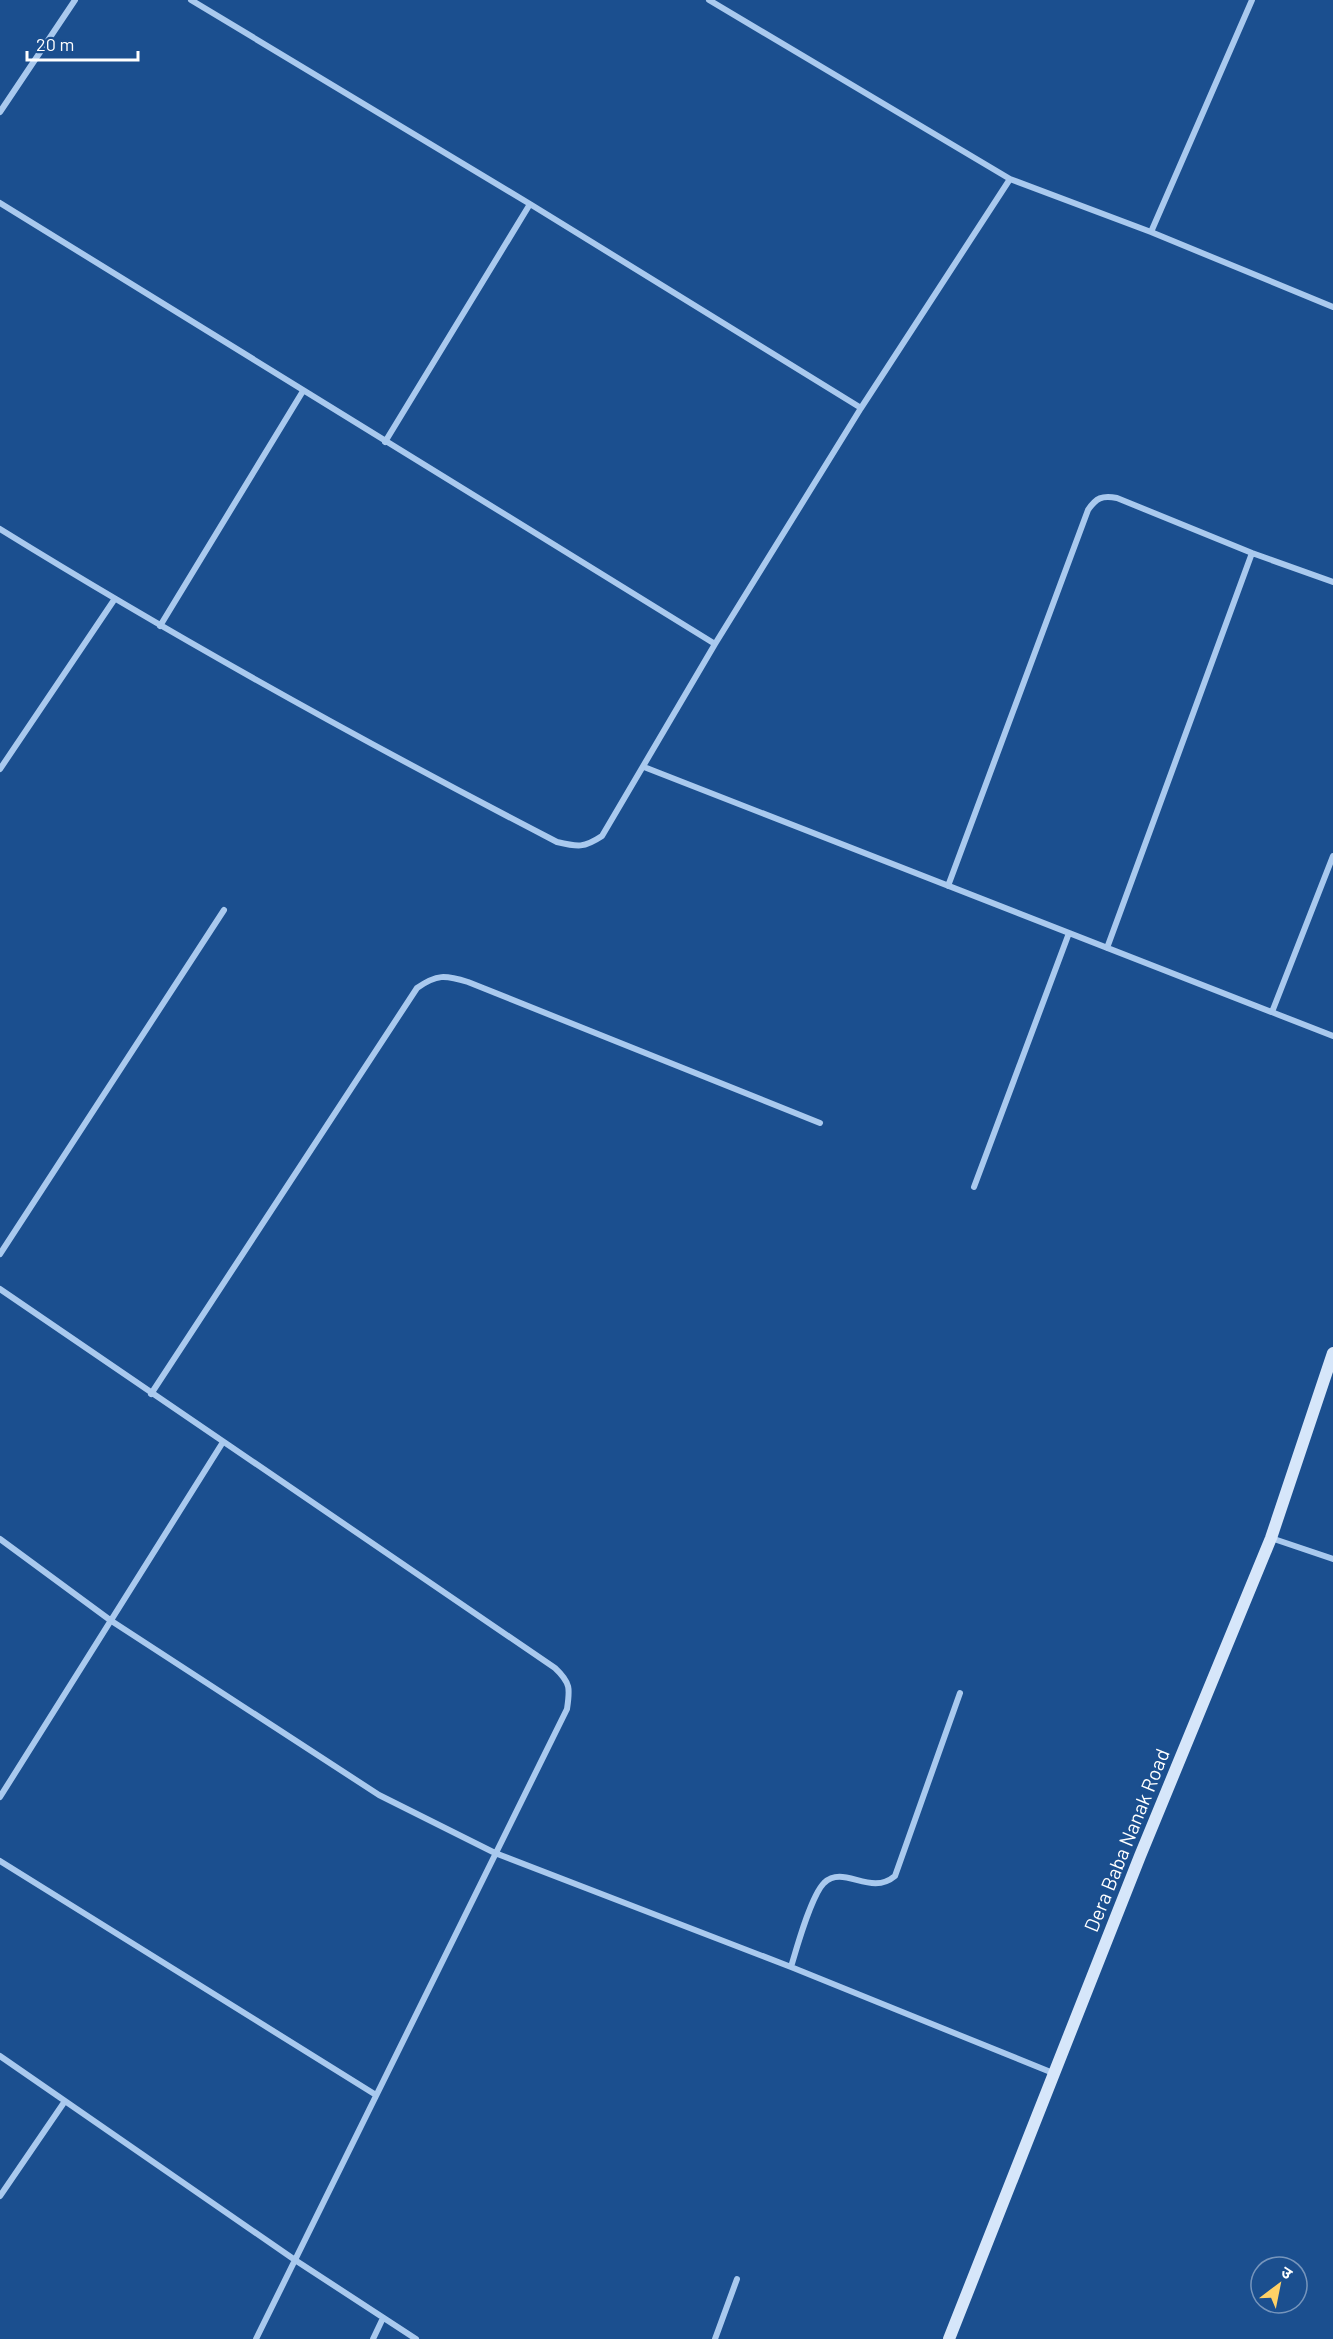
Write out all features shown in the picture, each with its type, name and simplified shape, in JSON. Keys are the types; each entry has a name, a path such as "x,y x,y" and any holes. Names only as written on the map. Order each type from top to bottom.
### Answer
{"main road":[{"name":"Dera Baba Nanak Road","path":"949,2339 1053,2073 1271,1538 1333,1353"}],"street":[{"path":"0,112 75,0"},
{"path":"191,0 530,204 861,408"},
{"path":"709,0 1010,179 1151,232 1333,307"},
{"path":"1151,232 1252,0"},
{"path":"0,529 114,600 418,770 557,842 578,847 591,844 602,836 715,644 861,408 1010,179"},
{"path":"0,203 715,644"},
{"path":"385,442 530,204"},
{"path":"160,626 303,391"},
{"path":"948,886 1088,510 1095,500 1106,495 1117,498 1252,553 1333,582"},
{"path":"1107,948 1252,553"},
{"path":"0,769 114,600"},
{"path":"644,767 1333,1036"},
{"path":"1272,1012 1333,856"},
{"path":"0,1254 224,910"},
{"path":"974,1187 1069,933"},
{"path":"151,1394 417,988 431,978 449,976 468,982 820,1123"},
{"path":"0,1289 555,1668 566,1678 570,1690 567,1709 256,2339"},
{"path":"0,1797 223,1443"},
{"path":"1271,1538 1333,1559"},
{"path":"0,1539 110,1620 379,1795 495,1853 790,1966 1053,2073"},
{"path":"790,1966 816,1895 824,1883 835,1877 886,1884 895,1876 960,1693"},
{"path":"0,1861 375,2095"},
{"path":"0,2056 295,2260 416,2339"},
{"path":"0,2196 65,2102"},
{"path":"715,2339 736,2279"},
{"path":"374,2339 383,2318"}]}
